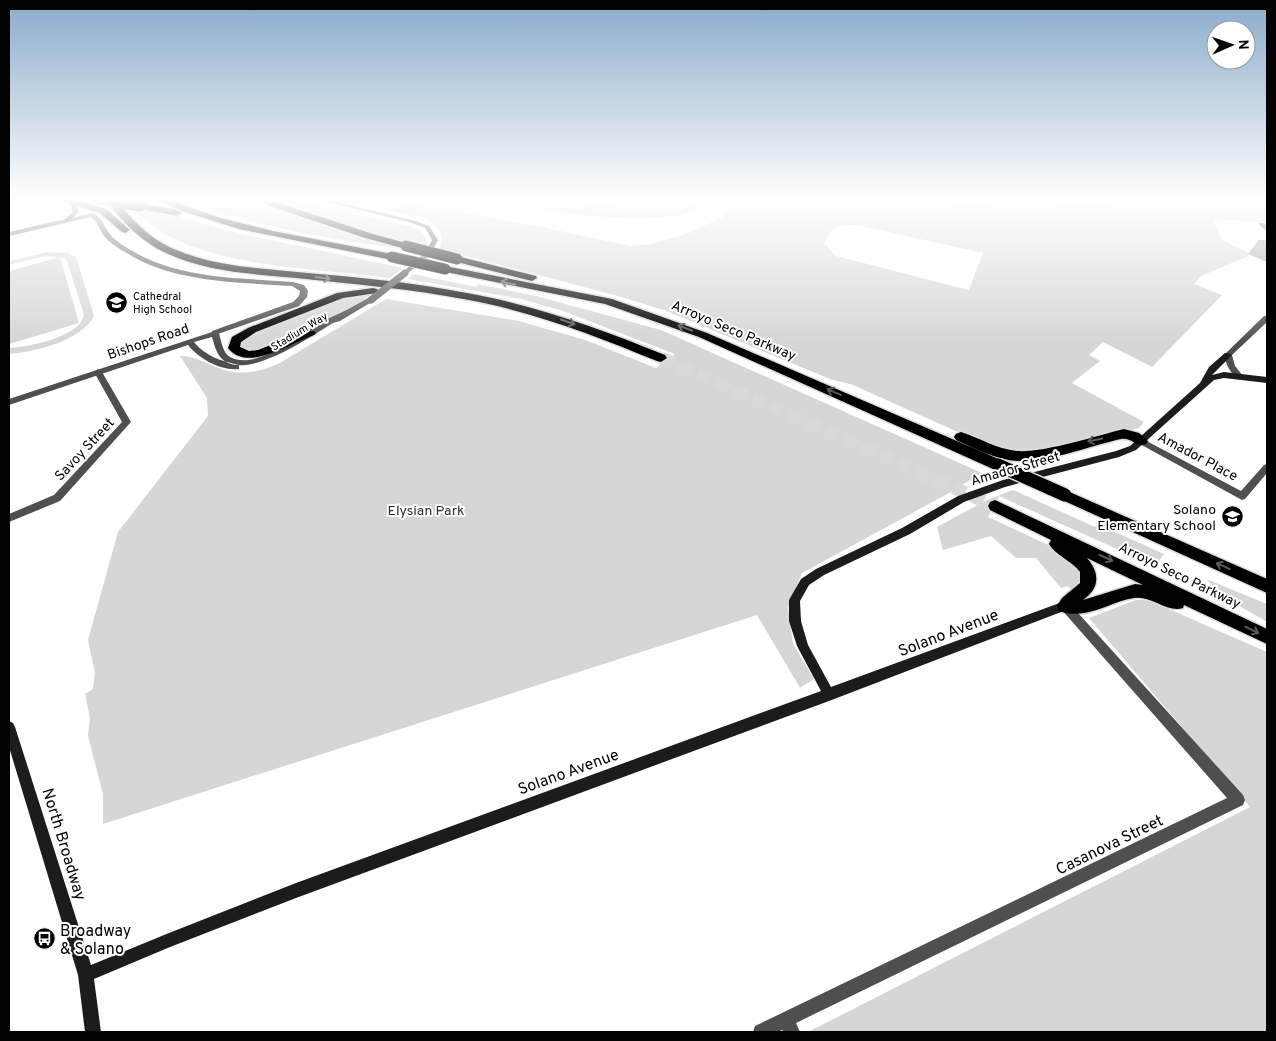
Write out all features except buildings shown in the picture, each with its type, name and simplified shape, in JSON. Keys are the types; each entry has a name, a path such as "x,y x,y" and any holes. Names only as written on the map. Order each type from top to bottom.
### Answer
{"highway":[{"path":"163,247 198,260 230,267 468,296 550,316 605,335 661,358"},
{"name":"Arroyo Seco Parkway","path":"342,247 608,301 703,335 879,411 1267,586"},
{"path":"408,247 538,279 608,301"},
{"path":"310,333 298,336 262,353 243,354 234,348 236,340 252,330 341,295 358,292 389,292 430,297 550,316"},
{"path":"879,411 963,438 1007,455 1040,454 1124,434 1134,436 1141,441"},
{"name":"Arroyo Seco Parkway","path":"995,506 1267,637"},
{"path":"1030,522 1058,545 1079,558 1088,570 1090,581 1085,589 1072,598 1065,606"},
{"path":"1065,606 1085,607 1135,591 1148,592 1186,607 1224,616"}],"main road":[{"path":"1203,383 1212,369 1228,354"},
{"name":"Amador Street","path":"829,695 803,646 795,622 794,600 804,582 820,572 906,531 962,499 1003,484 1119,454 1133,448 1203,383 1217,376 1239,376 1267,380"},
{"name":"Solano Avenue","path":"86,975 290,893 604,775 829,695 1065,606"},
{"name":"North Broadway","path":"9,727 86,975 93,1032"}],"street":[{"name":"Bishops Road","path":"9,402 190,342 296,304 304,294 303,289 298,285 215,277 171,269 146,260 122,247"},
{"name":"Stadium Way","path":"215,333 222,353 227,358 249,362 274,354 330,321 338,319 371,300 405,273 433,247"},
{"path":"1239,376 1231,366 1228,354 1267,318"},
{"name":"Stadium Way","path":"190,342 196,350 222,364 234,367 256,366 283,355 335,324 338,319"},
{"name":"Savoy Street","path":"9,518 57,498 127,422 98,372"},
{"name":"Amador Place","path":"1141,441 1242,496 1267,467"},
{"name":"Casanova Street","path":"761,1032 789,1026 1238,800 1065,606"}],"green space":[{"path":"193,247 302,247 403,268 390,278 254,262"},
{"path":"441,247 827,247 836,256 969,290 983,253 954,247 1236,247 1248,253 1248,256 1201,276 1194,284 1222,295 1152,367 1103,342 1089,355 1100,361 1072,383 1144,422 1139,428 1040,452 1012,452 987,445 853,385 830,379 664,310 440,249"},
{"path":"47,252 68,253 76,257 94,316 88,325 79,332 56,344 31,351 9,354 9,348 28,346 64,335 80,323 84,315 67,261 64,258 45,256 9,265 9,261"},
{"path":"60,257 79,323 9,344 9,271"},
{"name":"Elysian Park","path":"413,274 476,287 478,284 536,296 661,330 982,473 802,573 788,608 793,644 814,679 800,688 757,615 103,824 103,794 88,736 90,718 85,694 93,689 95,673 88,640 118,532 208,416 207,398 180,356 194,358 232,372 240,373 265,369 280,363 386,299 519,321 585,340 656,368 675,354 563,311 521,299 408,279"},
{"path":"371,294 359,304 258,351 246,351 241,345 245,339 328,303 357,295"},
{"path":"1013,490 1095,527 1097,524 1164,554 1155,566 999,496 988,517 1057,549 1083,571 1083,586 1073,591 1068,586 1061,588 1036,558 1016,558 991,536 943,550 937,527 987,500"},
{"path":"1206,579 1267,604 1267,622 1224,597"},
{"path":"1136,600 1146,600 1155,603 1267,652 1267,1032 808,1032 1250,807 1089,618"}],"tunnel":[{"path":"661,358 995,506"}],"place":[{"name":"Cathedral High School","path":"117,302"},
{"name":"Solano Elementary School","path":"1232,517"},
{"name":"Broadway & Solano","path":"44,939"}]}
